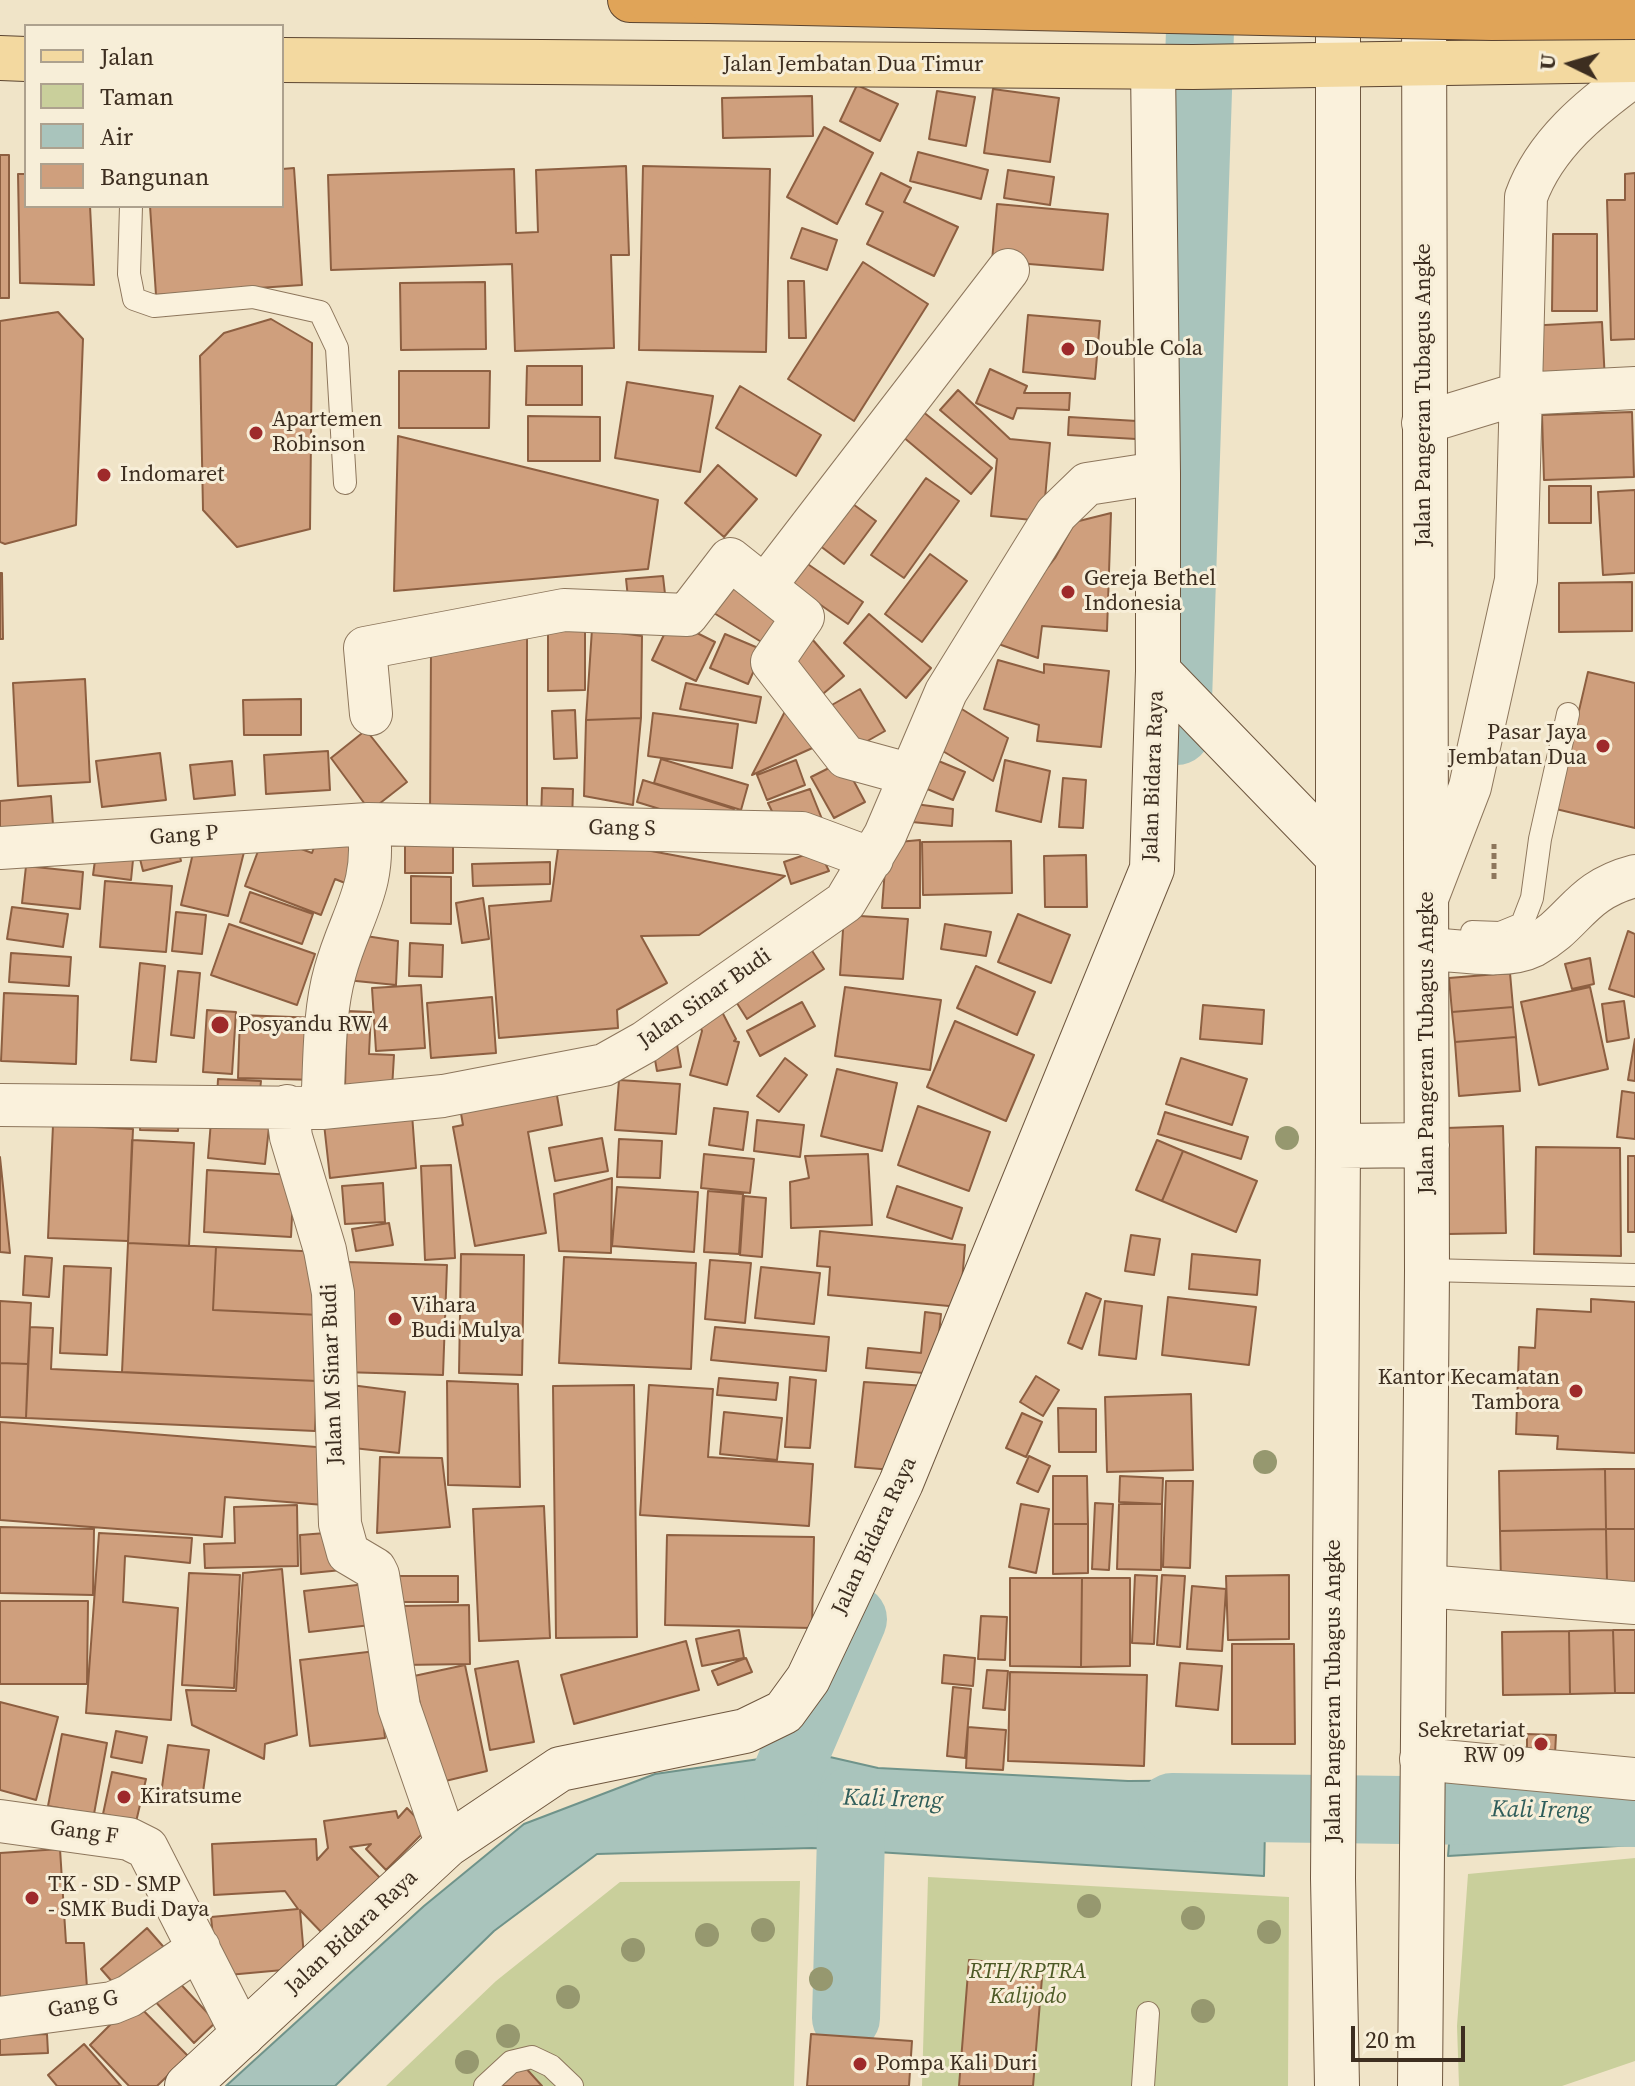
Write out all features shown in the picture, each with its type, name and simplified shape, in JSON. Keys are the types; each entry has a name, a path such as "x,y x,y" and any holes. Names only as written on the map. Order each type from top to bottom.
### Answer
{"highway":[{"path":"630,0 1492,18 1635,17"}],"main road":[{"name":"Jalan Pangeran Tubagus Angke","path":"1337,2086 1333,1776 1338,1146 1338,0"},
{"name":"Jalan Pangeran Tubagus Angke","path":"1420,2086 1427,1270 1424,0"},
{"path":"1575,0 1591,22 1635,58"},
{"path":"0,58 24,59"},
{"name":"Jalan Jembatan Dua Timur","path":"284,60 1285,67 1635,58"},
{"name":"Jalan Bidara Raya","path":"187,2086 447,1845 560,1769 745,1731 784,1712 808,1679 901,1483 1152,869 1166,679 1158,473 1173,67"},
{"name":"Jalan Bidara Raya","path":"1166,679 1337,856"},
{"path":"1338,1146 1427,1145"}],"street":[{"path":"1635,75 1572,127 1548,156 1530,185 1523,221 1516,580 1470,787 1427,926 1506,951 1530,947 1549,935 1585,899 1610,883 1635,876"},
{"path":"765,586 1008,270"},
{"path":"1423,423 1518,394 1635,388"},
{"name":"Jalan Sinar Budi","path":"0,1105 304,1107 443,1096 604,1065 645,1042 845,902 885,835 908,774 946,692 1056,514 1087,484 1158,473"},
{"path":"371,714 365,648 564,610 687,615 730,559 803,617 772,662 846,757 908,774"},
{"name":"Jalan M Sinar Budi","path":"368,824 370,873 363,904 335,972 304,1107 291,1137 325,1250 333,1293 338,1513 348,1553 375,1569 399,1707 447,1845"},
{"name":"Gang S","path":"368,824 802,833 872,859"},
{"name":"Gang P","path":"0,848 368,824"},
{"path":"1425,1586 1635,1603"},
{"path":"1421,1769 1635,1779"},
{"name":"Gang F","path":"0,1821 129,1839 147,1848 243,2036"},
{"name":"Gang G","path":"0,2018 112,2003 129,1996 199,1948"}],"lane":[{"path":"131,208 129,274 134,299 154,306 253,297 320,312 337,348 345,483"},
{"path":"1427,926 1500,933 1522,924 1532,898 1540,839 1568,714"},
{"path":"1427,1270 1635,1275"},
{"path":"1143,2086 1148,2013"},
{"path":"485,2086 511,2062 532,2057 551,2066 572,2086"}],"green space":[{"path":"1635,1858 1635,2061 1562,2086 1459,2086 1457,2026 1468,1874"},
{"name":"RTH/RPTRA Kalijodo","path":"928,1877 1289,1897 1288,2086 922,2086"},
{"path":"800,1881 794,2086 386,2086 496,1981 620,1882"}],"water":[{"path":"808,1752 878,1768 1128,1781 1266,1780 1264,1876 812,1848 597,1854 494,1931 335,2086 226,2086 424,1906 524,1824 655,1774"},
{"path":"1454,1783 1635,1788 1635,1845 1448,1856"}],"building":[{"path":"857,85 898,104 880,141 840,121"},
{"path":"993,89 1059,98 1050,162 984,153"},
{"path":"937,91 975,97 966,146 929,139"},
{"path":"812,96 813,136 723,138 722,98"},
{"path":"824,127 873,153 837,224 787,197"},
{"path":"918,152 988,170 981,199 910,181"},
{"path":"0,155 9,155 9,298 0,298"},
{"path":"626,166 629,255 611,255 614,348 515,351 512,264 331,270 328,175 514,169 516,233 538,232 536,170"},
{"path":"643,166 770,169 766,352 639,350"},
{"path":"294,168 302,285 156,295 150,208 284,208 284,169"},
{"path":"1008,170 1054,177 1050,205 1004,198"},
{"path":"881,173 911,188 904,202 958,227 934,276 867,244 883,212 866,204"},
{"path":"1635,173 1635,339 1611,340 1607,200 1625,200 1625,174"},
{"path":"18,174 24,174 24,208 90,208 94,285 20,283"},
{"path":"997,204 1108,214 1103,270 992,261"},
{"path":"802,228 837,240 827,270 791,258"},
{"path":"1553,234 1597,234 1597,311 1552,311"},
{"path":"863,262 928,304 854,421 788,379"},
{"path":"788,281 804,281 806,338 789,338"},
{"path":"485,282 486,349 401,350 400,283"},
{"path":"58,312 83,339 76,525 5,544 0,542 0,321"},
{"path":"1028,315 1100,321 1095,379 1023,372"},
{"name":"Apartemen Robinson","path":"271,319 312,343 310,529 237,547 203,510 200,356 224,333"},
{"path":"1602,322 1605,382 1529,385 1526,326"},
{"path":"527,366 582,366 582,405 526,405"},
{"path":"990,369 1027,386 1024,393 1070,393 1069,410 1017,408 1013,419 976,403"},
{"path":"399,371 490,371 489,428 399,428"},
{"path":"627,382 713,396 700,472 615,458"},
{"path":"740,386 821,435 796,476 716,428"},
{"path":"958,390 1010,439 1050,443 1043,521 991,516 997,459 940,410"},
{"path":"916,406 992,468 971,494 896,431"},
{"path":"1632,412 1634,477 1544,480 1542,415"},
{"path":"528,416 600,417 600,461 528,461"},
{"path":"1069,417 1137,421 1136,439 1068,435"},
{"path":"398,436 658,500 648,569 394,591"},
{"path":"718,465 757,499 724,537 685,503"},
{"path":"926,478 959,501 904,578 871,555"},
{"path":"1549,486 1591,486 1591,523 1549,523"},
{"path":"1635,490 1635,573 1603,575 1598,492"},
{"path":"842,496 876,521 844,564 811,539"},
{"name":"Gereja Bethel Indonesia","path":"1111,513 1107,631 1042,626 1038,658 990,641 1055,558 1075,522"},
{"path":"930,554 967,581 922,642 885,614"},
{"path":"796,556 863,602 848,624 782,578"},
{"path":"2,573 3,639 0,639"},
{"path":"663,576 665,594 628,598 626,579"},
{"path":"721,579 790,621 773,649 704,607"},
{"path":"1632,582 1632,631 1559,632 1559,583"},
{"path":"585,614 585,690 548,691 548,615"},
{"path":"869,614 931,668 906,698 844,643"},
{"path":"671,620 715,642 696,681 652,660"},
{"path":"527,628 527,818 430,817 431,648"},
{"path":"592,629 642,636 641,718 586,720"},
{"path":"806,632 844,676 817,699 780,654"},
{"path":"725,634 763,650 748,684 710,668"},
{"path":"998,660 1044,673 1044,664 1109,671 1101,747 1037,741 1039,725 984,709"},
{"name":"Pasar Jaya Jembatan Dua","path":"1588,672 1635,683 1635,828 1556,809"},
{"path":"85,679 90,782 18,786 13,683"},
{"path":"686,683 761,697 756,723 680,709"},
{"path":"860,689 885,731 848,752 823,710"},
{"path":"793,696 817,746 752,775"},
{"path":"301,699 301,735 244,735 243,700"},
{"path":"957,706 1008,738 993,781 936,747"},
{"path":"575,710 577,758 554,759 552,711"},
{"path":"653,713 738,724 732,768 648,756"},
{"path":"641,718 633,805 584,796 586,720"},
{"path":"366,730 407,782 370,811 331,758"},
{"path":"328,751 330,790 266,794 264,755"},
{"path":"160,753 166,800 102,807 96,761"},
{"path":"929,757 965,772 953,800 918,785"},
{"path":"661,759 748,785 741,810 654,783"},
{"path":"796,760 805,785 767,800 757,775"},
{"path":"1005,760 1050,771 1041,822 996,811"},
{"path":"232,761 235,795 194,799 190,765"},
{"path":"843,761 865,802 834,818 811,777"},
{"path":"1063,778 1086,780 1083,828 1059,827"},
{"path":"643,780 734,809 728,830 637,802"},
{"path":"542,788 573,789 572,822 541,820"},
{"path":"810,789 822,819 781,830 768,803"},
{"path":"51,796 53,825 0,830 0,801"},
{"path":"915,804 953,809 952,826 912,822"},
{"path":"321,827 361,842 345,883 335,879 321,915 245,886 264,835 312,853"},
{"path":"560,834 785,876 699,935 641,936 667,983 617,1010 618,1028 499,1038 489,906 551,901"},
{"path":"405,836 453,836 453,873 405,873"},
{"path":"175,837 181,861 143,871 137,847"},
{"path":"196,840 244,852 228,916 181,905"},
{"path":"920,840 920,908 882,908 887,843"},
{"path":"1011,841 1012,893 923,895 922,842"},
{"path":"97,846 134,850 131,880 93,875"},
{"path":"819,850 829,871 791,884 784,862"},
{"path":"1086,855 1087,907 1045,907 1044,856"},
{"path":"550,862 550,884 473,886 472,864"},
{"path":"26,866 83,872 80,909 22,903"},
{"path":"411,876 451,877 451,924 411,923"},
{"path":"105,881 172,886 166,952 100,947"},
{"path":"250,892 313,914 302,944 240,922"},
{"path":"483,898 489,939 462,943 456,903"},
{"path":"12,907 68,914 63,947 7,939"},
{"path":"176,912 206,915 202,954 172,951"},
{"path":"1018,914 1070,935 1051,983 998,962"},
{"path":"844,915 908,919 903,979 840,975"},
{"path":"229,924 315,954 297,1005 211,975"},
{"path":"945,924 991,932 986,956 941,949"},
{"path":"1628,931 1635,934 1635,997 1609,989"},
{"path":"353,934 398,941 396,985 346,980"},
{"path":"805,940 824,969 747,1019 728,989"},
{"path":"410,943 443,945 442,977 409,976"},
{"path":"11,953 71,957 69,986 9,982"},
{"path":"1590,958 1594,984 1572,989 1565,964"},
{"path":"140,963 165,966 156,1062 131,1060"},
{"path":"976,966 1035,992 1017,1035 957,1008"},
{"path":"178,971 200,973 194,1038 171,1035"},
{"path":"1510,973 1513,1007 1452,1012 1449,978"},
{"path":"421,985 425,1048 376,1051 372,988"},
{"path":"845,987 941,1000 930,1070 835,1056"},
{"path":"1590,987 1608,1069 1539,1085 1521,1002"},
{"path":"4,993 78,996 76,1064 1,1061"},
{"path":"492,997 496,1053 431,1058 427,1003"},
{"path":"1624,1001 1629,1038 1607,1042 1602,1004"},
{"path":"802,1002 815,1026 760,1056 747,1031"},
{"path":"1203,1005 1264,1010 1262,1044 1200,1039"},
{"path":"719,1006 736,1039 734,1041 739,1042 727,1085 690,1075 702,1031 696,1018"},
{"path":"1513,1007 1516,1037 1455,1042 1452,1012"},
{"path":"207,1010 236,1012 232,1074 203,1072"},
{"path":"347,1011 371,1012 369,1054 394,1055 392,1089 345,1087"},
{"path":"240,1015 319,1018 317,1080 238,1078"},
{"path":"955,1021 1034,1055 1006,1121 927,1087"},
{"path":"1516,1037 1520,1091 1459,1096 1455,1042"},
{"path":"676,1039 681,1067 657,1071 652,1043"},
{"path":"1635,1039 1635,1081 1628,1080"},
{"path":"785,1058 807,1075 779,1112 757,1096"},
{"path":"1181,1058 1247,1079 1232,1125 1166,1104"},
{"path":"837,1069 897,1083 882,1151 821,1136"},
{"path":"554,1078 562,1125 528,1132 546,1233 475,1246 453,1127 463,1125 458,1096"},
{"path":"218,1079 261,1081 259,1100 217,1098"},
{"path":"619,1080 680,1084 676,1134 615,1130"},
{"path":"1622,1091 1635,1093 1635,1139 1617,1137"},
{"path":"918,1106 990,1132 969,1191 898,1165"},
{"path":"714,1108 748,1112 743,1150 709,1145"},
{"path":"1165,1112 1248,1137 1241,1159 1158,1134"},
{"path":"141,1114 179,1116 178,1131 140,1130"},
{"path":"412,1114 416,1168 330,1178 324,1124"},
{"path":"757,1120 804,1125 800,1157 754,1151"},
{"path":"211,1121 269,1127 265,1164 208,1158"},
{"path":"53,1125 133,1129 128,1241 48,1238"},
{"path":"1503,1126 1506,1233 1448,1234 1446,1128"},
{"path":"602,1138 608,1171 555,1181 549,1148"},
{"path":"619,1139 662,1141 660,1178 617,1177"},
{"path":"132,1140 194,1143 189,1246 128,1243"},
{"path":"1157,1140 1183,1151 1162,1201 1136,1190"},
{"path":"1536,1147 1620,1148 1621,1256 1534,1254"},
{"path":"1183,1151 1257,1181 1236,1232 1162,1201"},
{"path":"704,1154 754,1159 750,1193 701,1188"},
{"path":"868,1154 872,1225 791,1228 790,1182 809,1178 805,1156"},
{"path":"1628,1156 1635,1156 1635,1232 1628,1232"},
{"path":"0,1157 10,1253 0,1252"},
{"path":"451,1165 455,1258 425,1260 421,1166"},
{"path":"207,1170 294,1175 291,1237 204,1232"},
{"path":"612,1178 611,1253 559,1251 554,1194"},
{"path":"383,1183 385,1222 345,1224 342,1186"},
{"path":"897,1186 962,1208 952,1239 887,1217"},
{"path":"617,1187 698,1192 694,1252 612,1246"},
{"path":"708,1191 743,1194 739,1254 704,1252"},
{"path":"744,1196 766,1198 762,1257 740,1255"},
{"path":"389,1223 393,1245 356,1251 352,1229"},
{"path":"820,1231 965,1245 960,1307 828,1295 830,1267 817,1266"},
{"path":"1131,1235 1160,1239 1154,1275 1125,1271"},
{"path":"128,1243 216,1247 213,1310 320,1315 317,1381 122,1372"},
{"path":"216,1247 323,1252 320,1315 213,1310"},
{"path":"461,1254 524,1255 522,1375 459,1373"},
{"path":"1192,1254 1260,1260 1257,1295 1189,1289"},
{"path":"25,1256 52,1258 49,1297 23,1295"},
{"path":"564,1257 696,1263 691,1369 559,1363"},
{"path":"710,1260 751,1263 745,1323 705,1319"},
{"name":"Vihara Budi Mulya","path":"346,1262 447,1265 443,1375 342,1372"},
{"path":"64,1266 111,1268 107,1355 60,1353"},
{"path":"761,1267 820,1273 814,1324 755,1318"},
{"path":"1086,1293 1101,1299 1082,1349 1068,1343"},
{"path":"1168,1297 1256,1307 1249,1365 1162,1355"},
{"name":"Kantor Kecamatan Tambora","path":"1591,1299 1635,1302 1635,1453 1557,1449 1558,1436 1516,1434 1519,1347 1535,1348 1537,1309 1591,1312"},
{"path":"0,1301 31,1303 28,1364 0,1363"},
{"path":"1105,1301 1142,1306 1136,1359 1099,1355"},
{"path":"925,1312 941,1314 935,1374 866,1368 868,1348 921,1353"},
{"path":"30,1327 53,1328 51,1369 317,1381 315,1431 26,1418"},
{"path":"715,1327 829,1337 826,1371 711,1360"},
{"path":"0,1363 28,1364 26,1418 0,1417"},
{"path":"1036,1376 1059,1390 1043,1416 1020,1402"},
{"path":"790,1377 816,1380 810,1448 785,1447"},
{"path":"719,1378 778,1383 776,1400 717,1395"},
{"path":"447,1381 518,1384 520,1487 448,1485"},
{"path":"864,1382 927,1386 894,1470 855,1467"},
{"path":"351,1385 405,1392 399,1453 344,1447"},
{"path":"634,1385 637,1637 556,1638 553,1386"},
{"path":"649,1385 713,1389 708,1457 813,1464 809,1526 640,1515"},
{"path":"1191,1394 1193,1470 1107,1472 1105,1397"},
{"path":"1058,1408 1096,1409 1096,1452 1059,1452"},
{"path":"724,1412 782,1418 777,1460 720,1454"},
{"path":"1022,1413 1042,1422 1026,1457 1006,1448"},
{"path":"0,1422 329,1448 324,1505 225,1497 222,1537 0,1520"},
{"path":"1029,1456 1050,1466 1038,1492 1017,1483"},
{"path":"380,1457 442,1458 450,1527 377,1533"},
{"path":"1605,1469 1635,1469 1635,1529 1606,1529"},
{"path":"1605,1469 1606,1529 1500,1531 1499,1471"},
{"path":"1053,1476 1087,1476 1088,1524 1053,1524"},
{"path":"1120,1476 1163,1478 1162,1504 1119,1502"},
{"path":"1166,1481 1193,1481 1190,1568 1163,1567"},
{"path":"1095,1503 1113,1504 1109,1570 1092,1569"},
{"path":"1021,1504 1049,1509 1036,1573 1009,1567"},
{"path":"1119,1504 1162,1504 1161,1570 1117,1569"},
{"path":"297,1505 298,1566 205,1568 204,1544 235,1543 234,1507"},
{"path":"544,1506 550,1638 479,1641 473,1509"},
{"path":"1053,1524 1088,1524 1088,1573 1053,1574"},
{"path":"0,1527 94,1529 93,1595 0,1593"},
{"path":"1606,1529 1635,1529 1635,1583 1607,1583"},
{"path":"1606,1529 1607,1583 1501,1585 1500,1531"},
{"path":"339,1532 342,1570 301,1574 300,1535"},
{"path":"99,1533 192,1538 190,1563 125,1556 123,1602 178,1608 171,1720 86,1713"},
{"path":"667,1535 814,1537 812,1628 665,1625"},
{"path":"282,1569 297,1735 265,1744 264,1759 192,1725 186,1690 236,1691 243,1573"},
{"path":"189,1573 240,1575 234,1688 182,1685"},
{"path":"1135,1575 1157,1576 1154,1644 1132,1643"},
{"path":"1162,1575 1185,1576 1180,1647 1157,1645"},
{"path":"1289,1575 1289,1639 1228,1640 1226,1576"},
{"path":"387,1576 458,1576 458,1602 388,1602"},
{"path":"1010,1578 1082,1578 1081,1667 1010,1666"},
{"path":"1082,1578 1130,1578 1130,1666 1081,1667"},
{"path":"366,1584 371,1625 309,1632 304,1591"},
{"path":"1192,1586 1226,1589 1222,1651 1187,1649"},
{"path":"0,1601 88,1601 87,1684 0,1684"},
{"path":"469,1605 470,1664 402,1665 400,1606"},
{"path":"981,1616 1007,1617 1005,1660 978,1659"},
{"path":"739,1630 744,1658 702,1666 696,1639"},
{"path":"1613,1630 1635,1630 1635,1693 1615,1693"},
{"path":"1613,1630 1615,1693 1570,1694 1569,1631"},
{"path":"1569,1631 1570,1694 1503,1695 1502,1632"},
{"path":"686,1641 699,1690 574,1724 561,1675"},
{"path":"1232,1644 1294,1644 1295,1744 1232,1744"},
{"path":"376,1651 385,1738 310,1746 300,1660"},
{"path":"944,1655 975,1658 973,1686 942,1683"},
{"path":"746,1658 752,1672 718,1685 712,1671"},
{"path":"518,1661 534,1742 490,1750 475,1669"},
{"path":"1180,1663 1222,1666 1218,1710 1176,1706"},
{"path":"465,1665 487,1771 437,1783 414,1676"},
{"path":"987,1670 1008,1671 1005,1710 983,1708"},
{"path":"1010,1672 1147,1675 1144,1766 1008,1761"},
{"path":"953,1687 971,1689 965,1758 947,1756"},
{"path":"0,1702 58,1717 36,1800 0,1790"},
{"path":"968,1727 1006,1730 1003,1770 966,1768"},
{"path":"116,1731 147,1737 142,1763 111,1757"},
{"path":"62,1734 107,1743 94,1814 48,1806"},
{"name":"Sekretariat RW 09","path":"1527,1734 1556,1735 1555,1754 1527,1753"},
{"path":"168,1745 209,1750 202,1799 161,1794"},
{"name":"Kiratsume","path":"112,1772 146,1779 136,1822 103,1814"},
{"path":"407,1808 427,1829 386,1870 366,1849 371,1844 350,1847 382,1880 325,1936 300,1910 305,1968 217,1976 211,1917 298,1909 285,1891 214,1895 212,1844 316,1839 317,1860 328,1848 324,1821 396,1811 398,1818"},
{"name":"TK - SD - SMP - SMK Budi Daya","path":"60,1849 66,1943 84,1943 88,2003 0,2009 0,1853"},
{"path":"147,1928 168,1952 122,1993 101,1969"},
{"path":"969,1960 1043,1966 1033,2086 959,2086"},
{"path":"173,1976 216,2022 194,2043 151,1997"},
{"path":"134,2001 188,2056 157,2086 129,2086 90,2045"},
{"path":"47,2034 48,2053 0,2055 0,2036"},
{"name":"Pompa Kali Duri","path":"811,2034 912,2041 909,2086 807,2086"},
{"path":"84,2044 121,2086 57,2086 48,2075"},
{"path":"523,2065 542,2086 501,2086"}],"waterway":[{"path":"1177,731 1201,0"},
{"path":"778,1794 853,1619"},
{"path":"846,2018 852,1800"},
{"name":"Kali Ireng","path":"1172,1807 1635,1813"}],"place":[{"name":"Double Cola","path":"1068,349"},
{"name":"Apartemen Robinson","path":"256,433"},
{"name":"Indomaret","path":"104,475"},
{"name":"Gereja Bethel Indonesia","path":"1068,592"},
{"name":"Pasar Jaya Jembatan Dua","path":"1603,746"},
{"name":"Posyandu RW 4","path":"220,1025"},
{"name":"Vihara Budi Mulya","path":"395,1319"},
{"name":"Kantor Kecamatan Tambora","path":"1576,1391"},
{"name":"Sekretariat RW 09","path":"1541,1744"},
{"name":"Kiratsume","path":"124,1797"},
{"name":"TK - SD - SMP - SMK Budi Daya","path":"32,1898"},
{"name":"Pompa Kali Duri","path":"860,2064"}]}
